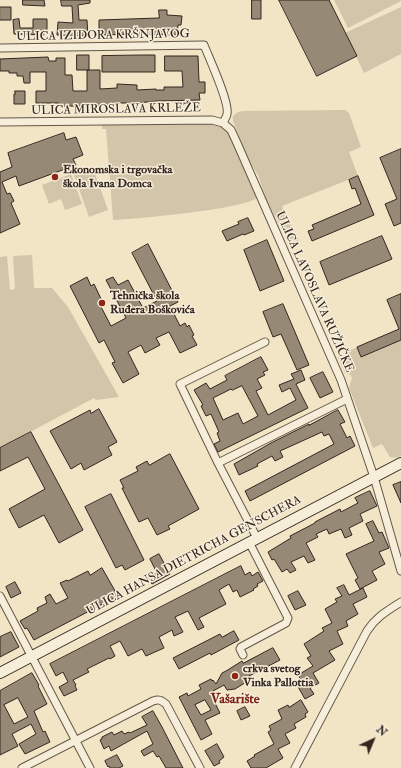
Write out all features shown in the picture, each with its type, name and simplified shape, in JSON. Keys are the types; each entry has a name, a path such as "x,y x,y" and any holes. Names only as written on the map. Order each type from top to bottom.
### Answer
{"main road":[{"name":"ULICA HANSA DIETRICHA GENSCHERA","path":"0,673 401,463"}],"street":[{"name":"ULICA IZIDORA KRŠNJAVOG","path":"0,48 204,46 227,108 227,115 223,123"},
{"name":"ULICA MIROSLAVA KRLEŽE","path":"0,122 212,120 223,123"},
{"name":"ULICA LAVOSLAVA RUŽIČKE","path":"223,123 230,130 237,143 262,203 330,355 374,477 401,571"},
{"path":"243,655 240,649 241,647 286,622 288,618 218,463 180,384 265,342"},
{"path":"218,463 347,400"},
{"path":"0,596 90,768"},
{"path":"295,768 367,630 382,614 401,602"},
{"path":"22,768 153,701 158,700 162,700 166,704 200,768"}],"shaded area":[{"path":"334,0 401,0 401,1 348,28"},
{"path":"401,7 401,54 364,73 345,33"},
{"path":"345,110 349,113 361,147 349,152 358,176 282,206 299,240 292,247 267,202 258,175 248,159 233,121 233,116 238,112 243,111"},
{"path":"215,123 223,127 231,137 258,197 234,206 113,220 106,129 102,129 102,124"},
{"path":"93,168 108,210 89,217 74,175"},
{"path":"71,174 82,204 65,210 61,199 49,204 42,185"},
{"path":"32,255 34,288 52,288 68,307 119,397 96,400 94,398 0,448 0,257 7,256 10,290 15,289 13,256"},
{"path":"401,340 401,456 396,458 390,457 382,444 373,448 349,388 352,378 351,375 345,373 338,357 357,347 361,357"}],"building":[{"path":"23,0 44,0 45,6 23,5"},
{"path":"61,0 90,0 90,3 78,5 79,20 87,20 88,36 57,35 58,22 73,23 72,6 62,6"},
{"path":"252,0 261,0 261,19 252,19"},
{"path":"279,0 329,0 357,56 317,76"},
{"path":"0,7 11,7 11,20 0,20"},
{"path":"159,10 167,10 167,15 182,16 181,25 178,25 177,35 99,35 99,20 159,18"},
{"path":"19,19 20,28 33,28 33,19 47,19 47,31 43,31 44,35 14,34 13,20"},
{"path":"77,55 89,55 89,70 77,70"},
{"path":"155,55 155,72 102,72 102,56"},
{"path":"165,56 198,56 199,82 205,82 205,93 199,93 200,100 112,103 112,105 77,106 59,106 59,103 36,103 36,91 46,91 46,72 30,72 30,83 24,83 23,76 17,76 17,73 0,71 0,59 48,57 49,61 56,61 56,58 65,58 65,75 72,75 73,91 87,91 87,70 100,70 100,89 117,88 117,84 137,85 137,90 164,90 164,87 183,87 182,71 165,71"},
{"path":"15,91 25,91 25,104 14,104"},
{"path":"64,133 66,140 76,137 83,155 73,159 76,165 19,186 16,176 2,182 7,194 10,193 14,201 11,203 20,224 0,233 0,172 12,167 8,153"},
{"path":"401,149 401,223 394,226 385,204 397,199 380,158"},
{"path":"358,176 374,215 312,241 308,231 314,229 312,225 361,204 355,188 352,189 349,180"},
{"path":"248,218 254,231 227,241 222,231 239,224 238,222"},
{"path":"382,236 392,259 329,285 320,262"},
{"path":"267,240 284,281 260,291 244,250"},
{"path":"148,244 178,302 170,306 180,326 185,323 187,327 189,325 194,335 192,336 197,345 180,353 169,332 156,338 160,345 145,353 141,345 128,352 139,374 123,383 112,363 115,362 104,340 99,343 70,286 87,277 91,286 94,284 103,303 100,305 111,326 126,318 106,280 113,277 118,285 128,280 143,308 157,301 132,253"},
{"path":"401,294 401,340 361,357 357,347 399,329 387,300"},
{"path":"283,304 309,365 297,370 281,334 273,337 263,312"},
{"path":"261,357 268,370 263,372 265,375 257,379 262,388 256,391 268,415 296,400 290,388 282,392 279,385 294,379 291,374 301,370 305,380 296,384 308,408 218,452 214,444 220,441 217,433 219,432 211,414 206,416 201,406 203,405 194,390 206,383 210,389 227,380 225,376","holes":["242,386 258,416 243,424 238,413 223,420 213,398 231,389 232,390"]},
{"path":"323,372 333,392 320,398 310,378"},
{"path":"99,409 117,442 108,447 112,455 84,470 81,463 71,469 50,431 90,410 91,413"},
{"path":"338,410 345,422 340,424 347,438 350,436 355,446 250,501 245,491 334,444 329,434 324,436 322,432 280,451 283,457 275,461 272,456 257,464 258,466 239,475 234,464 271,443"},
{"path":"31,432 83,530 59,543 44,515 19,528 9,509 45,489 28,457 0,471 0,448"},
{"path":"170,454 199,509 168,526 170,529 157,535 148,518 139,522 122,488 124,488 120,480 138,471 136,467 147,461 149,465"},
{"path":"401,482 401,503 393,485"},
{"path":"370,491 377,506 360,514 363,521 349,528 352,535 345,538 341,529 329,534 327,529 316,534 318,537 306,543 315,560 308,563 304,556 291,562 296,570 290,573 287,569 282,572 274,559 272,560 268,552 291,538 290,536 340,509 341,512 358,503 355,498"},
{"path":"111,494 144,560 125,570 122,565 116,568 85,507"},
{"path":"373,521 379,533 382,532 389,548 379,552 385,564 372,571 377,580 360,589 355,580 358,578 346,554 374,541 366,524"},
{"path":"159,554 170,574 152,584 148,578 157,573 150,559"},
{"path":"241,566 245,575 250,572 252,576 258,572 263,581 257,584 258,586 253,589 254,590 240,597 237,590 233,592 229,584 219,590 226,604 199,618 204,627 198,630 188,611 175,617 183,632 174,636 172,630 159,637 164,648 146,656 142,649 128,656 120,641 110,646 115,656 87,669 89,672 73,680 77,690 64,696 59,687 68,682 63,672 56,676 50,664"},
{"path":"102,568 118,596 34,640 27,628 25,629 20,621 38,611 37,608 47,603 45,597 50,594 56,604 68,598 60,583 67,580 68,581 88,571 90,575"},
{"path":"15,582 21,593 11,598 6,587"},
{"path":"344,585 349,595 363,588 367,597 353,604 358,614 346,621 348,626 337,631 343,644 329,651 335,660 313,673 319,683 310,688 314,694 305,699 297,685 302,682 298,675 313,666 307,658 311,656 304,644 324,631 322,628 332,623 325,609 337,602 335,599 342,596 337,588"},
{"path":"298,591 306,605 295,610 288,596"},
{"path":"234,631 239,640 211,655 210,653 179,669 173,658 220,634 222,637"},
{"path":"11,632 19,647 0,657 0,637"},
{"path":"273,648 280,660 249,676 251,679 235,689 227,690 224,685 213,691 214,694 211,695 220,713 205,720 212,734 201,740 179,697 187,693 188,696 201,689 199,685 211,679 216,684 222,673 242,661 243,663","holes":["205,700 211,710 201,715 195,705"]},
{"path":"32,673 47,704 34,711 43,732 45,731 50,742 25,754 19,744 36,734 31,724 12,734 18,746 0,755 0,691","holes":["18,698 28,717 14,724 4,705"]},
{"path":"301,700 308,712 305,714 306,717 294,724 296,728 285,734 290,743 278,749 283,758 266,768 251,768 247,761 255,756 254,755 274,744 268,732 271,730 269,726 282,719 278,710 288,705 289,707"},
{"path":"245,707 250,716 241,720 237,711"},
{"path":"153,711 183,768 166,768 159,756 157,757 153,751 144,756 141,751 153,744 147,731 111,751 109,746 104,749 100,740 102,737 112,732 114,735 122,731 124,734 130,733 147,725 142,717"},
{"path":"217,744 224,757 219,761 220,763 214,766 205,751"},
{"path":"117,755 123,766 119,768 108,767 105,761"}],"place":[{"name":"Ekonomska i trgovačka škola Ivana Domca","path":"55,177"},
{"name":"Tehnička škola Ruđera Boškovića","path":"102,303"},
{"name":"crkva svetog Vinka Pallottia","path":"235,676"}],"district":[{"name":"Vašarište","path":"235,700"}]}
